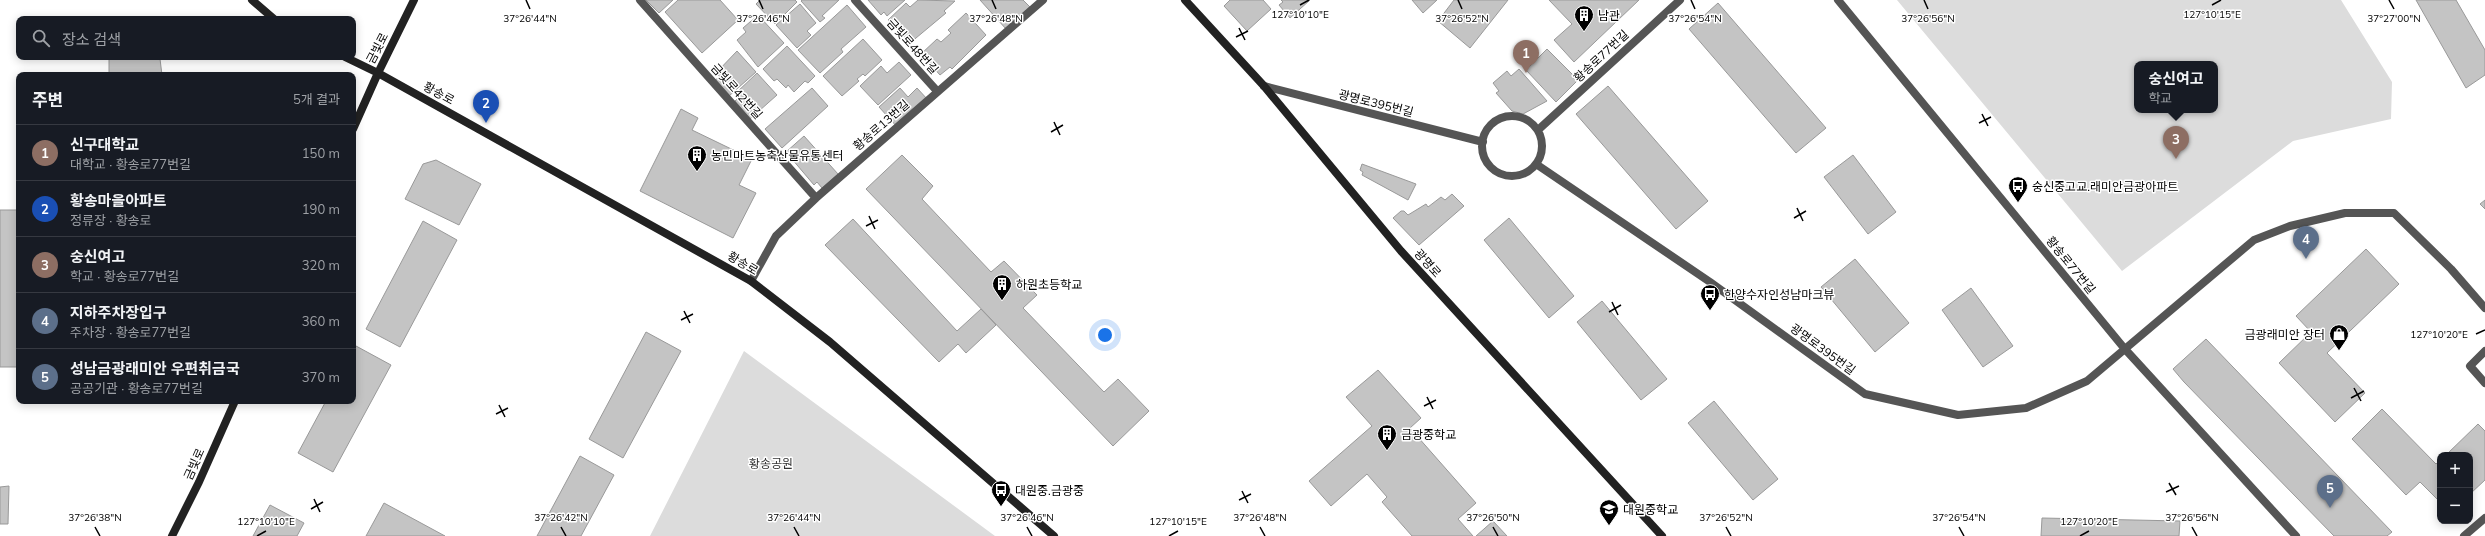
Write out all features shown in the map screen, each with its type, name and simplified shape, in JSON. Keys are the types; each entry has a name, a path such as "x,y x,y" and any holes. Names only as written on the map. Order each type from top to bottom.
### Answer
{"street":[{"path":"252,0 271,16"},
{"name":"금빛로","path":"356,122 378,72 414,0"},
{"name":"금빛로42번길","path":"640,0 816,198"},
{"name":"금빛로48번길","path":"855,0 937,91"},
{"name":"황송로13번길","path":"751,281 776,236 816,198 937,91 1043,0"},
{"name":"광명로","path":"1185,0 1264,86 1401,251 1662,536"},
{"name":"황송로77번길","path":"1538,130 1680,0"},
{"name":"황송로77번길","path":"1838,0 2124,348 2296,536"},
{"name":"황송로","path":"352,60 378,72 751,281 830,342 1054,536"},
{"name":"광명로395번길","path":"1264,86 1483,142"},
{"path":"1521,117 1531,122 1538,130 1542,140 1542,150 1536,164 1524,174 1514,176 1504,175 1487,162 1483,153 1483,142 1486,132 1501,118 1521,117"},
{"name":"광명로395번길","path":"1536,164 1710,282 1865,394 1958,415 2026,408 2087,381 2124,348 2254,240 2290,226 2345,213 2394,213 2451,269 2485,308"},
{"path":"2485,351 2470,366 2485,383"},
{"name":"금빛로","path":"172,536 199,482 234,404"},
{"path":"2464,536 2485,518"}],"green space":[{"path":"1897,0 2341,0 2392,82 2391,119 2293,141 2122,271"},
{"name":"황송공원","path":"744,351 995,536 650,536"}],"building":[{"path":"646,0 673,0 659,13"},
{"path":"678,0 720,0 738,20 702,53 665,12"},
{"path":"760,0 795,0 797,2 775,24 756,4"},
{"path":"839,0 822,16 825,18 820,22 801,1"},
{"path":"868,0 905,0 887,16 884,12 881,15"},
{"path":"918,0 955,1 944,11 946,13 910,43 888,20 906,3 910,7"},
{"path":"980,0 1023,0 1030,7 1006,29"},
{"path":"1230,0 1263,0 1271,9 1247,31 1224,6"},
{"path":"1281,0 1310,0 1290,18 1279,5 1283,2"},
{"path":"1412,0 1437,0 1423,13"},
{"path":"1454,0 1508,0 1470,48 1438,21"},
{"name":"남관","path":"1549,0 1639,0 1574,62 1554,40 1572,24"},
{"path":"2416,0 2456,0 2485,50 2485,75 2466,88"},
{"path":"1718,3 1826,128 1796,153 1689,29"},
{"path":"800,4 816,23 807,31 811,35 797,48 776,25"},
{"path":"847,5 866,27 841,49 843,52 820,73 798,50"},
{"path":"966,13 986,35 952,69 950,67 940,75 921,54 937,39 941,42 951,33 948,30"},
{"path":"758,15 784,43 758,67 737,40 746,32 743,28"},
{"path":"863,39 882,60 865,76 863,74 857,79 859,81 842,96 823,76"},
{"path":"787,46 815,76 808,83 805,81 794,92 788,85 786,88 777,79 774,81 763,69"},
{"path":"1547,49 1578,80 1556,102 1526,70"},
{"path":"737,51 756,72 729,96 715,80 720,77 716,73"},
{"path":"109,60 160,60 162,72 109,72"},
{"path":"899,62 911,75 878,105 860,86 881,66 887,73"},
{"path":"1519,69 1547,101 1523,114 1512,111 1496,93 1499,91 1493,83 1507,71 1511,76"},
{"path":"757,73 777,95 750,119 735,101 739,97 736,93"},
{"path":"1608,86 1708,201 1676,229 1576,114"},
{"path":"812,88 828,106 782,148 765,129"},
{"path":"900,88 908,97 917,88 928,100 898,128 879,107"},
{"name":"농민마트농축산물유통센터","path":"681,109 698,118 692,130 752,159 739,185 756,193 733,238 640,191"},
{"path":"804,136 838,174 822,188 817,182 814,185 786,152"},
{"name":"하원초등학교","path":"902,155 933,186 922,199 991,272 1004,261 1037,295 1023,308 1104,392 1118,379 1149,411 1113,446 866,189"},
{"path":"1853,155 1896,212 1868,234 1824,177"},
{"path":"436,160 481,184 459,225 405,199 423,164"},
{"path":"1362,164 1416,184 1408,200 1362,175 1363,172 1360,170"},
{"path":"1452,194 1464,206 1419,245 1393,218 1401,211 1404,211 1408,215 1426,204 1428,207 1441,197 1445,200"},
{"path":"2485,200 2485,209 2480,204"},
{"path":"0,210 16,210 16,367 0,367"},
{"path":"1509,218 1574,296 1549,318 1484,240"},
{"path":"853,219 957,331 981,309 996,325 966,353 958,344 939,362 825,245"},
{"path":"423,221 457,240 400,347 366,329"},
{"path":"2366,249 2399,284 2327,353 2365,393 2335,422 2279,363 2311,332 2296,316"},
{"path":"1855,259 1909,323 1875,352 1821,287"},
{"path":"1971,288 2013,346 1983,367 1942,310"},
{"path":"1602,301 1667,379 1641,400 1577,322"},
{"path":"646,332 681,351 623,458 589,439"},
{"path":"2206,339 2392,532 2387,536 2334,536 2184,382 2173,369"},
{"path":"356,346 391,365 333,472 298,453 324,404 356,404"},
{"name":"금광중학교","path":"1378,370 1421,418 1410,428 1476,503 1458,519 1473,536 1412,536 1382,502 1387,497 1367,474 1331,506 1309,481 1372,426 1346,397"},
{"path":"1714,401 1778,479 1753,500 1688,423"},
{"path":"2382,409 2436,464 2437,463 2437,499 2420,482 2406,495 2352,439"},
{"path":"2478,424 2485,431 2485,480 2473,491 2473,452 2449,452"},
{"path":"580,456 614,475 581,536 537,536"},
{"path":"9,486 8,524 0,524 0,487"},
{"path":"384,503 445,536 366,536"},
{"path":"270,505 304,523 297,536 253,536"},
{"path":"2042,518 2180,521 2179,536 2041,536"},
{"path":"1493,521 1507,536 1476,536"}],"place":[{"name":"남관","path":"1584,32"},
{"name":"신구대학교","path":"1526,73"},
{"name":"황송마을아파트","path":"486,123"},
{"name":"숭신여고","path":"2176,159"},
{"name":"농민마트농축산물유통센터","path":"697,172"},
{"name":"숭신중고교.래미안금광아파트","path":"2018,203"},
{"name":"지하주차장입구","path":"2306,259"},
{"name":"하원초등학교","path":"1002,301"},
{"name":"한양수자인성남마크뷰","path":"1710,311"},
{"name":"금광래미안 장터","path":"2339,351"},
{"name":"금광중학교","path":"1387,451"},
{"name":"대원중.금광중","path":"1001,507"},
{"name":"성남금광래미안 우편취금국","path":"2330,508"},
{"name":"대원중학교","path":"1609,526"}]}
